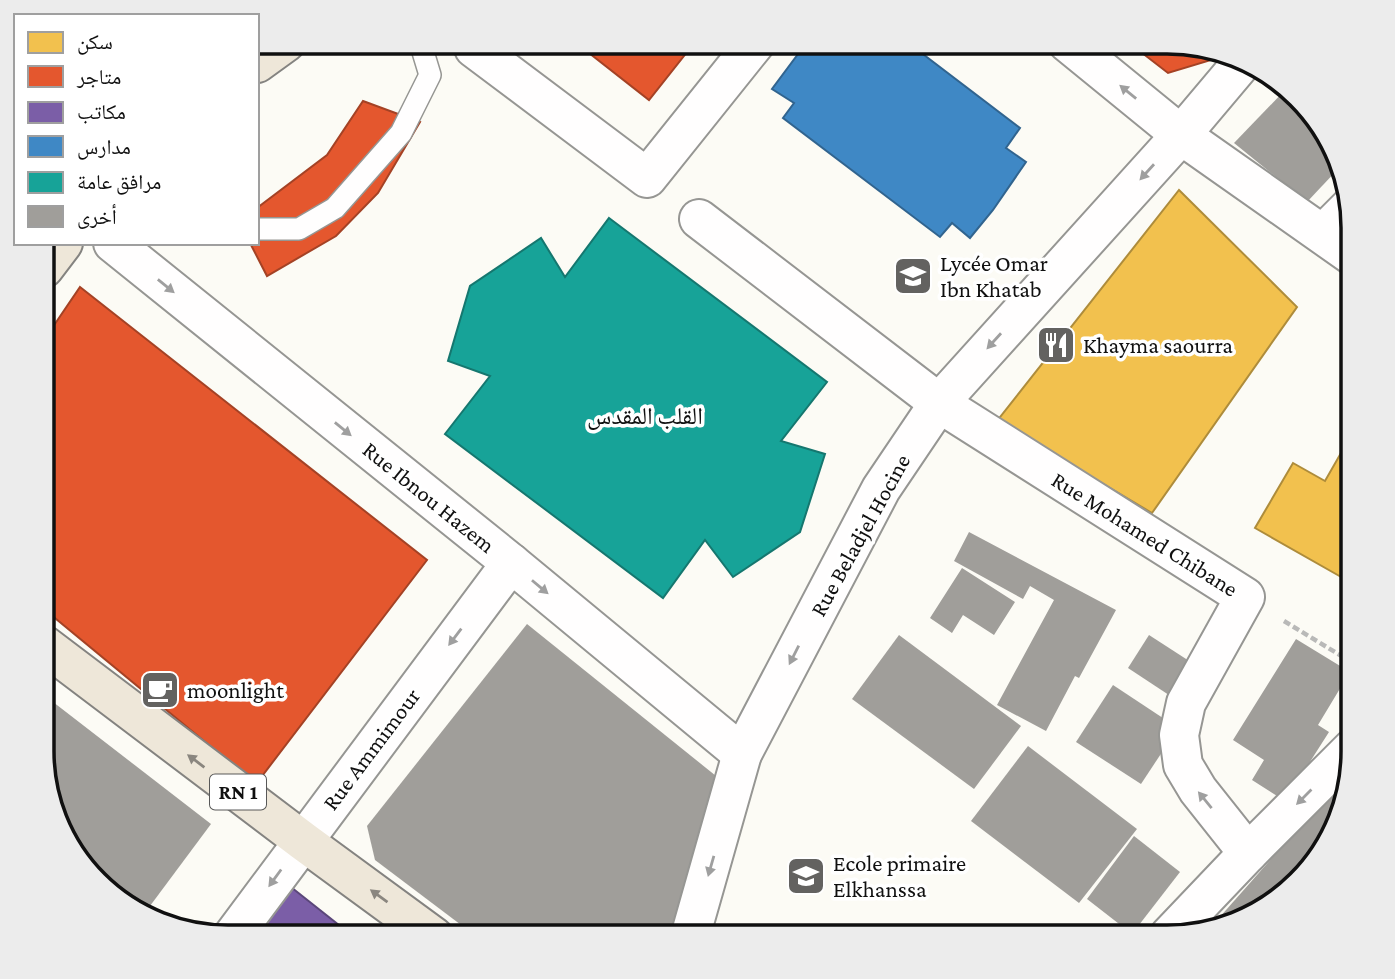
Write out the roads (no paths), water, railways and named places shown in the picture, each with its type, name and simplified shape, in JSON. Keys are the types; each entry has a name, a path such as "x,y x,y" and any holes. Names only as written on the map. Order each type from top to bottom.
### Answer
{"main road":[{"name":"RN 1","path":"55,653 417,924"}],"street":[{"path":"482,54 647,178 746,55"},
{"path":"1083,55 1181,135 1340,247"},
{"name":"Rue Beladjel Hocine","path":"694,925 742,754 881,489 939,403 1181,135 1237,69"},
{"path":"1322,234 1340,217"},
{"name":"Rue Mohamed Chibane","path":"699,219 939,403 1245,597 1186,703 1179,735 1183,765 1198,790 1248,853"},
{"name":"Rue Ibnou Hazem","path":"115,245 511,563 742,754"},
{"name":"Rue Ammimour","path":"242,924 511,563"},
{"path":"1181,924 1340,761"}],"lane":[{"path":"259,229 299,229 334,208 401,133 429,75 423,54"}],"place":[{"name":"Lycée Omar Ibn Khatab","path":"913,276"},
{"name":"Khayma saourra","path":"1056,345"},
{"name":"moonlight","path":"160,690"},
{"name":"Ecole primaire Elkhanssa","path":"806,876"}],"district":[{"name":"القلب المقدس","path":"645,416"}]}
